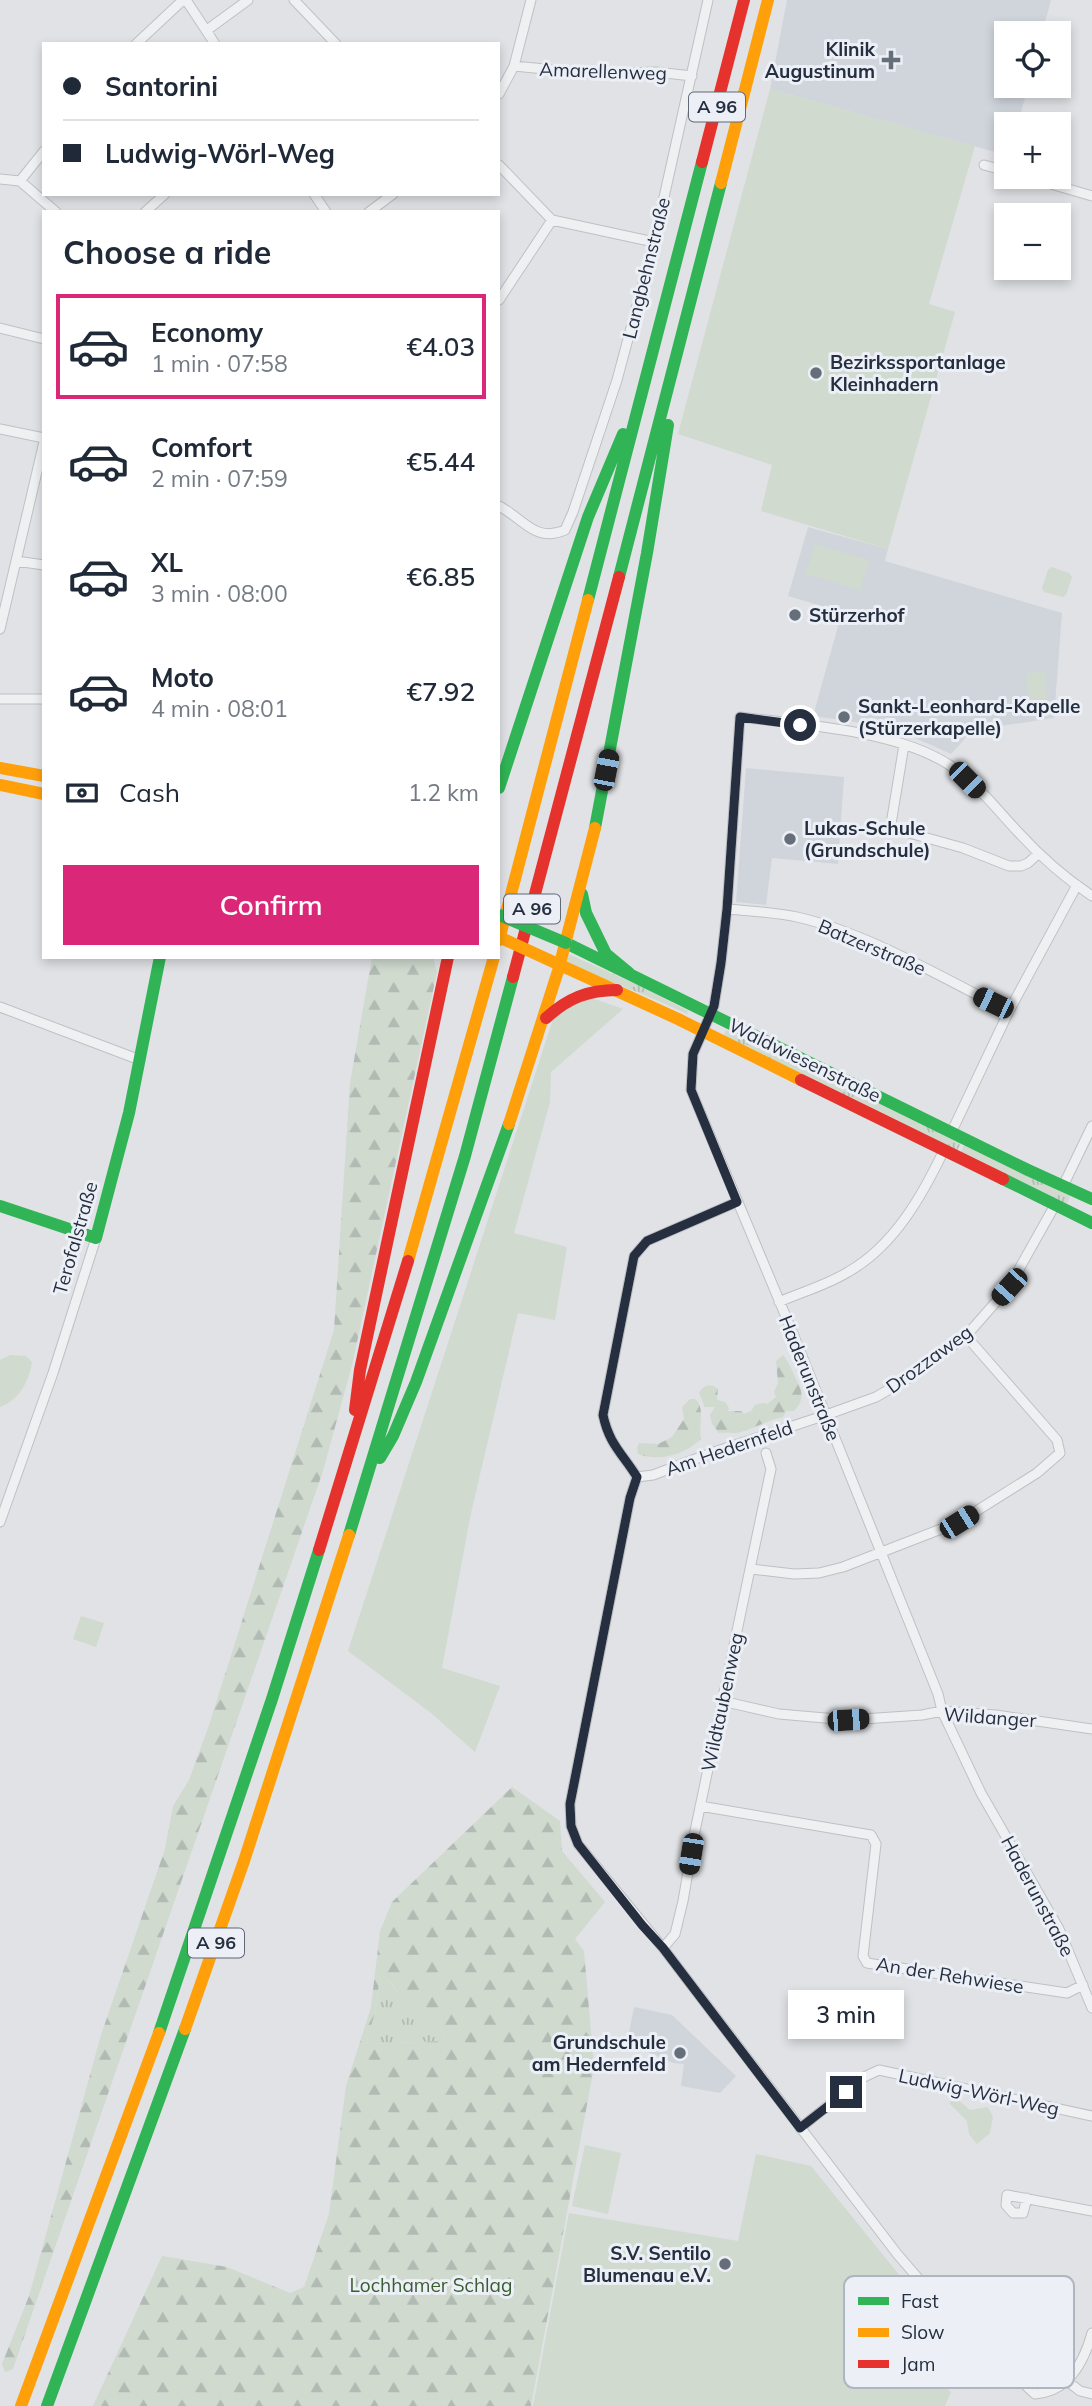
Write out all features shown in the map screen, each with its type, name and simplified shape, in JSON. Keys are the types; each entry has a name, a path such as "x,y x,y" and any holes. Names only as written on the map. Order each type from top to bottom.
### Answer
{"main road":[{"name":"A 96","path":"500,935 744,0"},
{"name":"A 96","path":"47,2406 200,1989 303,1681 465,1156 558,815 768,0"},
{"path":"366,1481 393,1436 416,1382 497,1161 544,1020 581,890 645,567 682,333"},
{"path":"500,785 588,517 645,380"},
{"path":"0,768 42,776"},
{"path":"0,785 42,794"},
{"path":"581,890 586,912 606,954 629,973"},
{"name":"Waldwiesenstraße","path":"500,915 629,973 1092,1199"},
{"name":"Waldwiesenstraße","path":"500,939 703,1031 1092,1223"},
{"name":"Terofalstraße","path":"96,1238 124,1134 160,959"},
{"name":"A 96","path":"21,2406 178,1981 272,1699 433,1176 493,959"},
{"path":"352,1443 360,1370 445,961"},
{"path":"544,1020 561,1003 586,991 617,990"},
{"path":"0,1206 96,1238"}],"street":[{"path":"138,42 184,0 214,42"},
{"path":"207,30 248,0"},
{"path":"294,0 334,42"},
{"path":"500,92 514,66 531,0"},
{"name":"Langbehnstraße","path":"500,507 543,535 565,530 617,380 654,242 708,0"},
{"name":"Amarellenweg","path":"514,66 596,74 656,72 692,76"},
{"path":"20,181 42,154"},
{"path":"984,165 994,168"},
{"path":"500,166 552,220 654,242"},
{"path":"0,179 20,181 54,210"},
{"path":"1068,189 1092,196"},
{"path":"147,210 163,196"},
{"path":"372,210 390,196"},
{"path":"500,298 552,220"},
{"path":"0,328 42,339"},
{"path":"0,429 42,440"},
{"path":"0,629 42,449"},
{"path":"16,561 42,565"},
{"path":"0,699 42,699"},
{"name":"Haderunstraße","path":"904,745 842,731 740,717 721,963 711,1013 693,1054 691,1090 826,1415 938,1694 942,1711 981,1793 1059,1929 1092,2007"},
{"path":"1038,853 1028,863 1009,866 963,848 895,829 891,824 904,745 952,766 1038,853 1092,896"},
{"path":"952,1131 1009,1011 1077,885"},
{"name":"Batzerstraße","path":"727,909 778,914 826,925 860,938 1009,1011"},
{"path":"0,1007 140,1060"},
{"path":"1063,1186 1092,1126"},
{"path":"779,1301 839,1277 869,1258 911,1209 944,1150"},
{"path":"737,1202 647,1241 634,1256 603,1415 614,1447 637,1477 630,1498 575,1781 570,1811 571,1826 578,1844 663,1948 860,2207 917,2276"},
{"name":"Drozzaweg","path":"826,1415 876,1397 912,1376 966,1336 1009,1287 1055,1205"},
{"name":"Terofalstraße","path":"0,1522 77,1302 96,1238"},
{"path":"751,1569 794,1574 819,1573 843,1567 959,1522 1037,1473 1060,1454 1058,1440 966,1336"},
{"name":"Am Hedernfeld","path":"637,1477 653,1475 826,1415"},
{"name":"Wildtaubenweg","path":"663,1948 675,1934 683,1901 700,1806 771,1469 766,1453"},
{"name":"Wildanger","path":"722,1701 779,1714 848,1720 922,1716 942,1711 996,1715 1092,1729"},
{"name":"An der Rehwiese","path":"700,1806 871,1835 876,1844 863,1956 867,1963 1067,1993 1083,1984"},
{"name":"Ludwig-Wörl-Weg","path":"800,2128 864,2077 880,2070 1092,2116"},
{"path":"1027,2199 1092,2211"},
{"path":"1074,2372 1087,2351 1092,2333"},
{"path":"1074,2386 1080,2391 1092,2394"},
{"path":"1028,2388 1035,2394 1057,2388"}],"shaded area":[{"name":"Klinik Augustinum","path":"787,0 1051,0 1045,21 994,21 994,98 1025,98 1021,112 994,112 994,152 770,89"},
{"path":"808,527 888,549 885,561 1062,613 1054,718 973,730 951,754 909,735 855,722 813,716 842,612 788,596"},
{"name":"Lukas-Schule (Grundschule)","path":"746,768 844,777 838,864 772,858 766,905 736,902"},
{"name":"Grundschule am Hedernfeld","path":"634,2007 672,2015 736,2076 720,2093 681,2086 684,2064 673,2063 627,2043"}],"green space":[{"name":"Bezirkssportanlage Kleinhadern","path":"770,89 975,146 929,304 955,312 888,549 761,511 772,465 678,434"},
{"path":"815,544 869,560 860,590 806,574"},
{"path":"1052,567 1069,573 1072,577 1063,597 1044,592 1042,588 1048,570"},
{"path":"1045,672 1047,699 1028,700 1026,673"},
{"path":"568,954 638,985 688,1011 687,1014 565,963"},
{"path":"372,959 434,959 437,972 352,1365 323,1471 13,2369 5,2372 2,2364 29,2296 101,2035 165,1849 173,1806 189,1780 209,1725 334,1330 350,1083"},
{"path":"592,998 623,1009 551,1072 550,1102 514,1233 567,1247 555,1320 518,1313 471,1513 442,1668 500,1686 475,1752 431,1713 348,1651 555,1013"},
{"path":"726,1030 796,1065 806,1065 962,1142 956,1152 723,1037"},
{"path":"965,1143 1070,1196 1066,1206 960,1154"},
{"path":"10,1355 26,1356 32,1362 28,1377 18,1395 0,1407 0,1360"},
{"path":"783,1355 802,1396 794,1411 786,1411 783,1417 741,1432 719,1433 712,1424 710,1415 715,1407 705,1407 699,1393 701,1390 715,1387 718,1389 717,1400 725,1402 728,1411 741,1411 744,1414 751,1411 755,1405 767,1404 776,1397 776,1361"},
{"path":"690,1399 695,1399 700,1407 701,1439 671,1456 638,1454 639,1443 658,1444 672,1437 684,1419 682,1407"},
{"path":"81,1616 104,1623 96,1647 73,1639"},
{"name":"Lochhamer Schlag","path":"512,1787 560,1821 562,1851 605,1902 575,1939 584,1951 594,2067 531,2406 93,2406 162,2256 227,2267 290,2293 304,2287 329,2214 346,2086 371,2007 380,1931 392,1902","holes":["380,1975 412,2007 440,2021 444,2041 366,2044 376,2009"]},
{"path":"380,1974 412,2007 440,2021 444,2041 366,2044 376,2009"},
{"path":"956,2098 970,2110 988,2107 993,2117 990,2133 977,2144 969,2134 967,2121 949,2103"},
{"path":"585,2145 621,2153 608,2214 572,2206"},
{"name":"S.V. Sentilo Blumenau e.V.","path":"756,2154 811,2166 900,2276 844,2276 844,2388 946,2388 951,2392 945,2406 533,2406 569,2213 738,2241"}],"traffic: fast":[{"path":"588,600 702,162"},
{"path":"619,577 721,183"},
{"path":"595,828 647,553 668,425"},
{"path":"500,785 588,517 623,434"},
{"path":"582,894 586,913 606,954 629,973"},
{"path":"500,915 566,943"},
{"path":"566,943 1092,1199"},
{"path":"0,1206 96,1238 129,1113 160,959"},
{"path":"349,1535 465,1156 513,977"},
{"path":"380,1458 393,1436 416,1382 509,1124"},
{"path":"1003,1179 1092,1223"},
{"path":"159,2033 272,1699 319,1550"},
{"path":"47,2406 185,2029"}],"traffic: slow":[{"path":"721,183 768,0"},
{"path":"500,936 588,600"},
{"path":"0,768 42,776"},
{"path":"0,785 42,794"},
{"path":"509,1124 558,971 595,828"},
{"path":"500,937 560,965"},
{"path":"408,1261 493,959"},
{"path":"560,965 801,1080"},
{"path":"185,2029 244,1861 349,1535"},
{"path":"21,2406 159,2033"}],"traffic: jam":[{"path":"702,162 744,0"},
{"path":"513,977 619,577"},
{"path":"355,1410 360,1370 448,959"},
{"path":"546,1018 579,996 617,990"},
{"path":"801,1080 1003,1179"},
{"path":"319,1550 408,1261"}],"place":[{"name":"Klinik Augustinum","path":"891,60"},
{"name":"Bezirkssportanlage Kleinhadern","path":"816,373"},
{"name":"Stürzerhof","path":"795,615"},
{"name":"Sankt-Leonhard-Kapelle (Stürzerkapelle)","path":"844,717"},
{"name":"Lukas-Schule (Grundschule)","path":"790,839"},
{"name":"Grundschule am Hedernfeld","path":"680,2053"},
{"name":"S.V. Sentilo Blumenau e.V.","path":"725,2264"}],"route":[{"path":"800,725 740,717 721,963 714,1006 693,1054 691,1090 737,1202 647,1241 634,1256 603,1415 606,1430 615,1449 637,1477 630,1498 570,1804 571,1826 578,1844 663,1948 800,2128 846,2092"}]}
